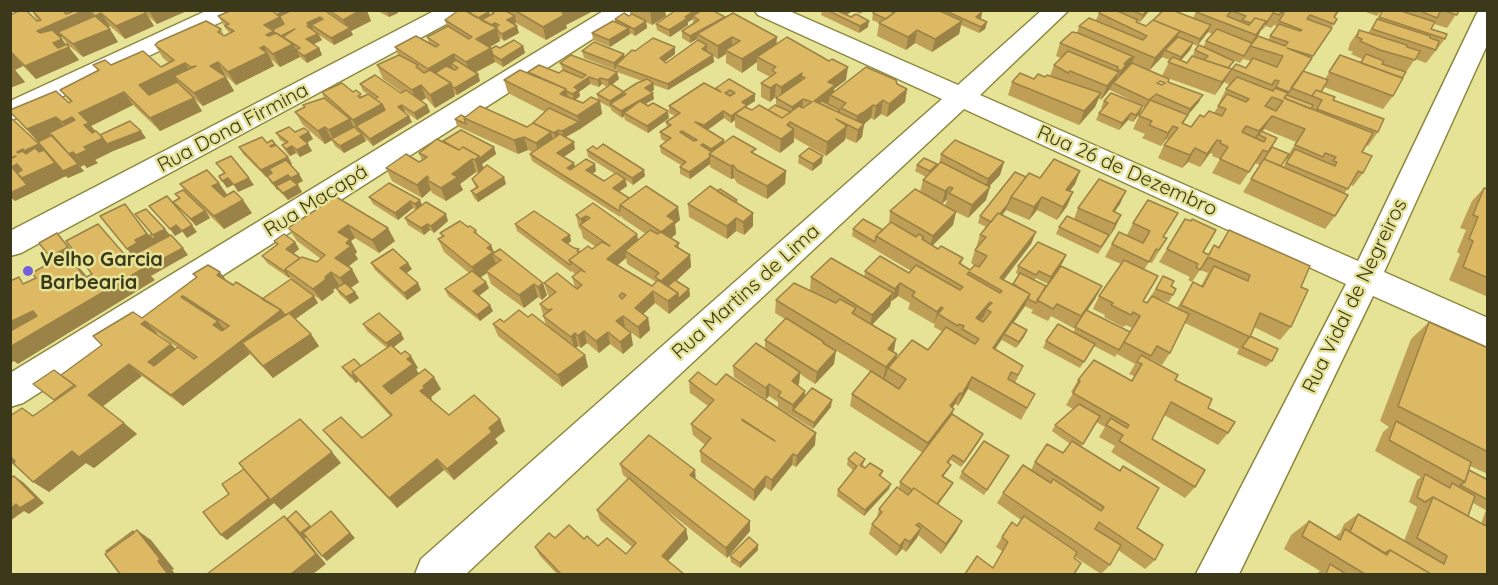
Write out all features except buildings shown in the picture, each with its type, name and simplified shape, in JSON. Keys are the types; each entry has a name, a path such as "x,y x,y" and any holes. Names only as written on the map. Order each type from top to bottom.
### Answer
{"street":[{"path":"10,112 228,10"},
{"name":"Rua Dona Firmina","path":"10,244 455,10"},
{"name":"Rua Macapá","path":"10,392 622,10"},
{"name":"Rua 26 de Dezembro","path":"766,10 1488,333"},
{"name":"Rua Vidal de Negreiros","path":"1217,574 1366,277 1488,15"},
{"name":"Rua Martins de Lima","path":"436,574 961,97 1052,25"}],"place":[{"name":"Velho Garcia Barbearia","path":"28,271"}]}
